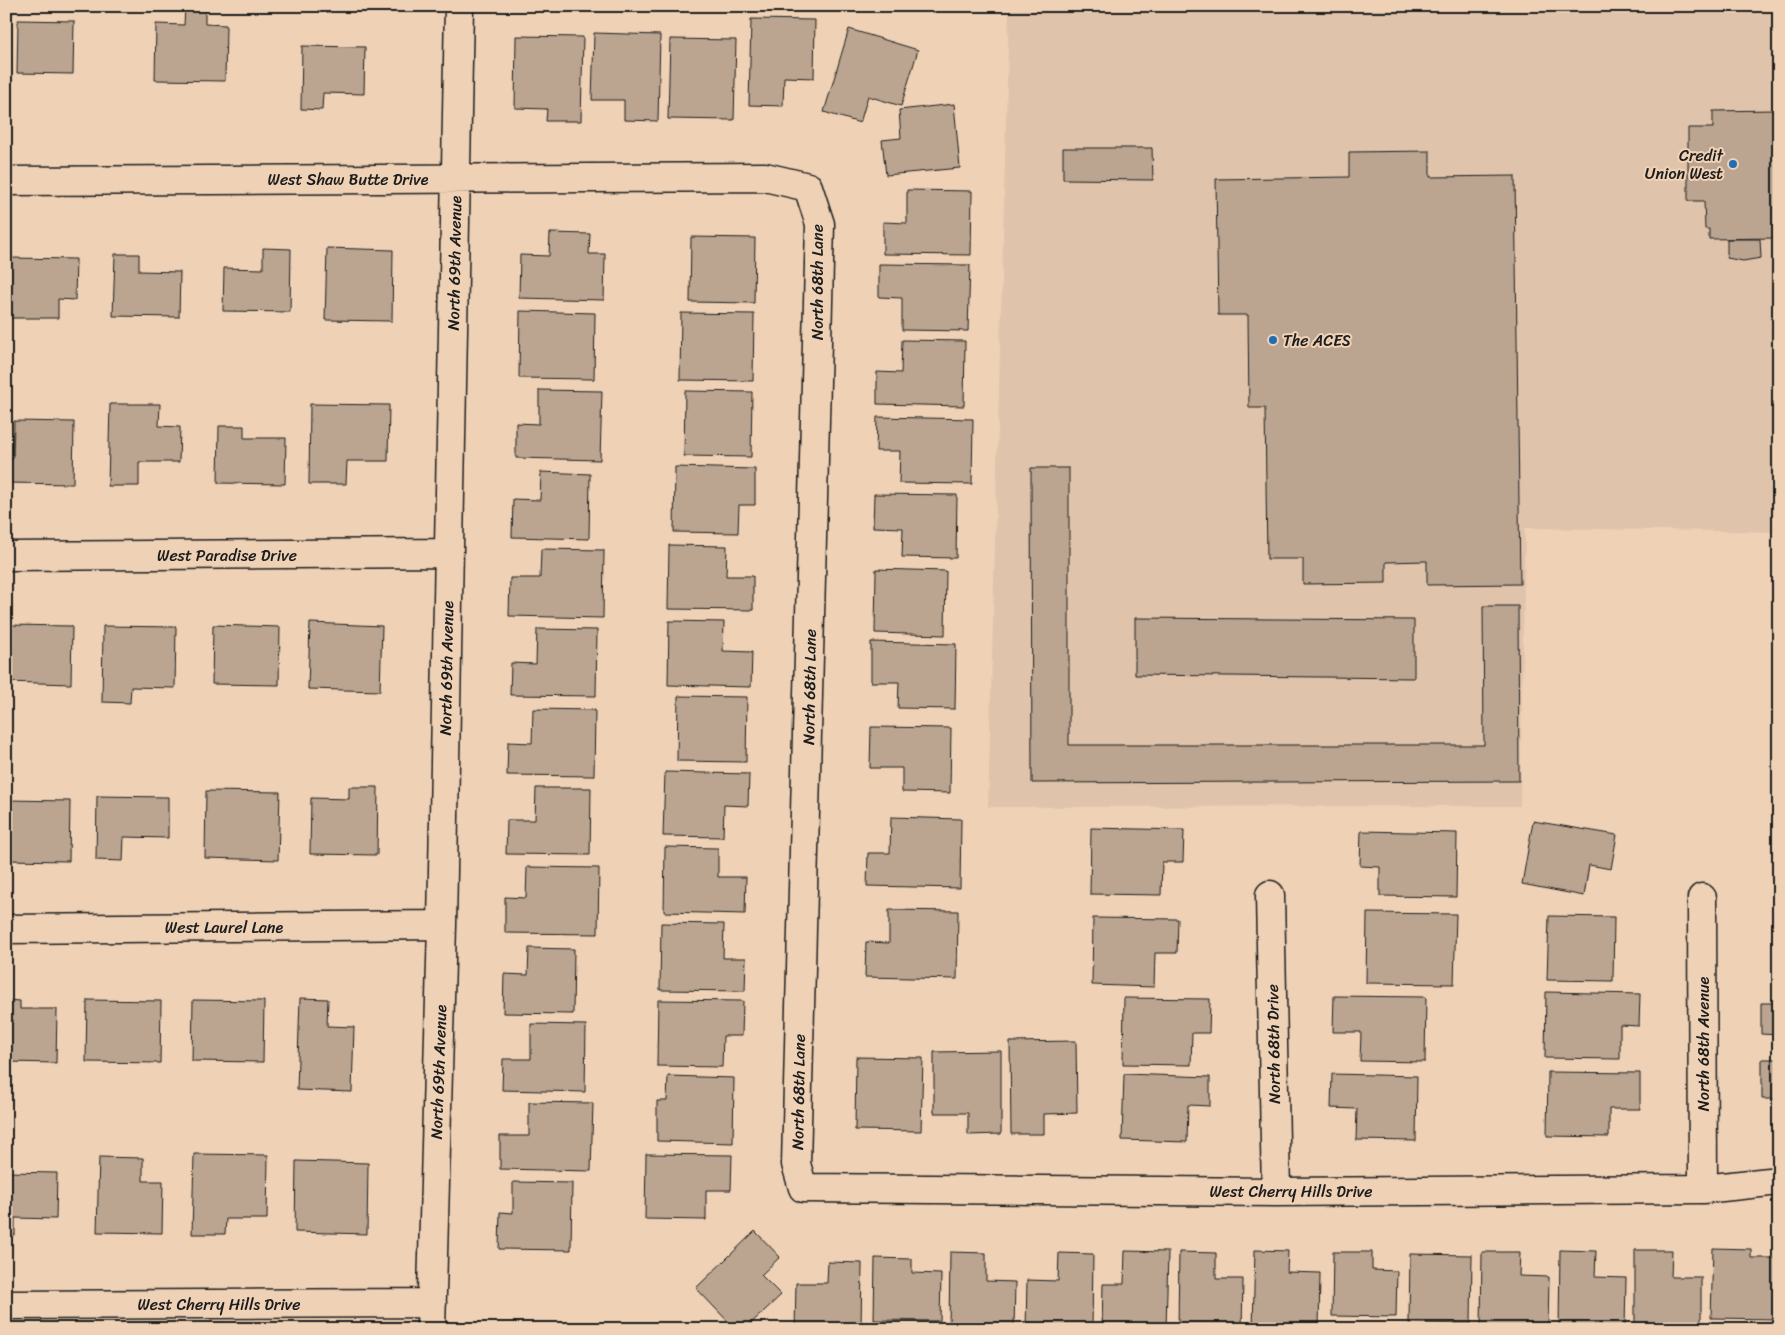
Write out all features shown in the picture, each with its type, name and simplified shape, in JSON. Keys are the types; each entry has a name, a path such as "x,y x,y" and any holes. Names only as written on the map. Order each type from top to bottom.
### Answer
{"street":[{"name":"North 69th Avenue","path":"431,1316 442,925 459,6"},
{"name":"West Shaw Butte Drive","path":"6,181 765,177 808,187"},
{"name":"North 68th Lane","path":"803,1188 796,1164 820,224 808,187"},
{"name":"West Paradise Drive","path":"6,556 448,553"},
{"name":"North 68th Drive","path":"1270,895 1276,1192"},
{"name":"North 68th Avenue","path":"1702,898 1703,1189"},
{"name":"West Laurel Lane","path":"6,929 442,925"},
{"name":"West Cherry Hills Drive","path":"803,1188 1276,1192 1703,1189 1779,1181"},
{"name":"West Cherry Hills Drive","path":"6,1305 431,1316"}],"shaded area":[{"name":"The ACES","path":"1009,6 1779,6 1779,532 1525,528 1520,806 988,807"}],"building":[{"path":"185,6 205,6 205,24 226,25 225,81 155,80 156,24 184,25"},
{"path":"751,19 815,20 814,78 784,77 783,106 749,105"},
{"path":"18,20 74,21 73,74 17,73"},
{"path":"849,29 918,50 901,106 868,96 860,123 824,112"},
{"path":"594,33 660,35 658,121 624,120 624,100 592,100"},
{"path":"516,36 583,37 581,121 546,121 547,109 515,108"},
{"path":"670,39 736,40 734,120 668,119"},
{"path":"302,46 365,47 364,94 323,93 322,110 301,109"},
{"path":"954,104 960,168 886,175 882,140 901,138 899,110"},
{"name":"Credit Union West","path":"1774,110 1774,123 1779,123 1779,232 1774,232 1774,238 1709,239 1709,229 1705,229 1704,201 1688,201 1688,128 1713,128 1713,111"},
{"path":"1063,148 1152,148 1153,180 1063,179"},
{"path":"1430,151 1430,177 1515,176 1520,584 1427,585 1427,561 1386,562 1386,583 1303,584 1303,559 1267,559 1265,408 1249,408 1248,315 1218,315 1216,179 1349,177 1349,152"},
{"path":"907,190 972,191 971,255 883,254 883,222 907,223"},
{"path":"550,233 590,234 589,254 605,254 604,300 519,298 520,255 549,256"},
{"path":"691,237 755,238 754,303 690,302"},
{"path":"1727,239 1760,239 1761,258 1743,261 1727,258"},
{"path":"263,248 291,249 290,312 223,311 224,268 263,269"},
{"path":"327,248 393,250 392,321 325,320"},
{"path":"115,254 139,254 139,271 180,272 179,317 113,316"},
{"path":"10,258 76,259 75,300 58,299 58,318 9,318"},
{"path":"879,264 970,265 968,331 902,330 902,298 879,297"},
{"path":"520,311 595,313 594,379 519,378"},
{"path":"681,313 754,314 753,381 680,380"},
{"path":"902,340 965,341 964,406 877,404 877,372 901,373"},
{"path":"539,390 602,391 600,460 516,458 516,423 539,424"},
{"path":"685,391 752,392 751,457 684,456"},
{"path":"110,404 160,404 159,426 180,427 179,462 139,462 139,486 108,486"},
{"path":"310,404 389,405 388,461 347,461 346,484 309,484"},
{"path":"877,417 973,419 972,484 899,483 900,451 876,451"},
{"path":"14,421 74,422 73,484 6,483 6,459 13,459"},
{"path":"219,426 244,426 244,438 286,438 285,484 218,483"},
{"path":"675,467 755,469 755,505 739,505 738,533 674,532"},
{"path":"1031,468 1069,468 1069,745 1484,745 1483,606 1518,606 1519,781 1032,783"},
{"path":"541,472 590,474 589,539 512,537 513,499 540,500"},
{"path":"874,494 957,495 956,558 902,557 903,528 873,527"},
{"path":"669,545 727,546 726,576 753,576 753,610 668,609"},
{"path":"541,549 604,550 603,618 509,616 510,578 540,578"},
{"path":"876,569 946,571 945,635 875,633"},
{"path":"1135,618 1414,620 1414,678 1135,675"},
{"path":"669,621 724,622 723,651 752,652 751,687 668,685"},
{"path":"310,623 382,626 380,691 308,689"},
{"path":"6,625 72,626 71,684 6,682"},
{"path":"213,625 280,627 279,685 212,684"},
{"path":"103,626 176,627 175,688 131,687 130,703 102,702"},
{"path":"537,629 597,630 596,696 510,695 511,663 536,664"},
{"path":"871,642 956,644 955,709 898,708 899,682 871,682"},
{"path":"678,696 747,697 746,762 677,761"},
{"path":"533,709 595,710 594,776 507,775 508,742 532,743"},
{"path":"871,727 951,728 950,793 902,792 902,768 870,768"},
{"path":"665,772 749,774 748,806 724,805 723,837 663,836"},
{"path":"349,787 378,787 377,855 310,854 311,798 349,799"},
{"path":"536,788 591,788 590,855 506,854 507,820 535,820"},
{"path":"206,791 280,792 278,860 205,858"},
{"path":"97,796 168,797 168,838 124,837 123,861 96,860"},
{"path":"6,800 70,801 69,861 6,860"},
{"path":"891,817 961,819 960,888 867,886 868,853 890,853"},
{"path":"1533,821 1617,835 1611,869 1589,865 1584,896 1522,884"},
{"path":"1091,828 1184,830 1183,862 1162,862 1161,895 1090,894"},
{"path":"1361,831 1457,833 1456,897 1380,896 1380,867 1360,866"},
{"path":"665,847 718,848 718,877 746,877 745,914 664,912"},
{"path":"527,867 599,868 598,934 505,933 505,897 526,898"},
{"path":"889,910 958,911 957,979 865,977 866,942 889,943"},
{"path":"1367,913 1456,914 1454,984 1366,983"},
{"path":"1549,916 1614,917 1613,981 1547,980"},
{"path":"1093,918 1178,919 1177,953 1155,953 1154,987 1092,985"},
{"path":"661,923 724,924 723,958 746,958 745,991 660,990"},
{"path":"529,948 574,949 573,1014 503,1013 504,974 528,975"},
{"path":"1546,992 1640,994 1639,1026 1620,1025 1620,1059 1545,1058"},
{"path":"1334,996 1426,997 1425,1062 1360,1061 1361,1032 1333,1032"},
{"path":"300,998 328,999 327,1026 354,1027 352,1092 297,1090"},
{"path":"1124,998 1210,999 1209,1033 1192,1033 1191,1065 1123,1064"},
{"path":"6,1000 20,1001 20,1009 57,1009 56,1063 6,1062"},
{"path":"87,1000 161,1001 160,1063 86,1062"},
{"path":"193,1000 264,1001 263,1062 192,1061"},
{"path":"658,1000 743,1001 742,1036 723,1036 722,1067 657,1066"},
{"path":"1761,1003 1779,1003 1779,1035 1761,1034"},
{"path":"531,1024 586,1025 585,1092 502,1090 503,1059 531,1059"},
{"path":"1076,1041 1077,1113 1044,1114 1044,1134 1011,1134 1010,1042"},
{"path":"1001,1051 1001,1134 968,1135 968,1113 934,1113 934,1052"},
{"path":"856,1057 923,1058 921,1131 855,1130"},
{"path":"1762,1059 1779,1059 1779,1099 1762,1099"},
{"path":"1548,1072 1640,1073 1640,1109 1609,1109 1609,1137 1547,1136"},
{"path":"1124,1074 1210,1077 1210,1106 1188,1105 1187,1142 1122,1140"},
{"path":"1332,1074 1417,1076 1416,1141 1356,1140 1357,1109 1331,1108"},
{"path":"668,1076 734,1078 733,1143 657,1141 657,1101 667,1101"},
{"path":"529,1102 593,1103 591,1171 500,1169 500,1136 529,1136"},
{"path":"194,1154 268,1155 267,1219 226,1219 225,1234 192,1234"},
{"path":"646,1154 732,1155 731,1190 706,1190 706,1220 645,1219"},
{"path":"99,1157 143,1158 143,1181 163,1181 162,1233 97,1232"},
{"path":"296,1161 368,1163 367,1234 295,1232"},
{"path":"6,1172 57,1173 56,1219 15,1218 15,1235 6,1235"},
{"path":"513,1182 572,1183 571,1250 499,1249 500,1212 513,1213"},
{"path":"755,1231 780,1257 761,1275 781,1295 745,1329 735,1329 696,1288"},
{"path":"1713,1248 1751,1249 1751,1258 1779,1258 1778,1319 1711,1318"},
{"path":"1255,1250 1288,1251 1287,1272 1320,1273 1319,1329 1253,1329"},
{"path":"1560,1250 1596,1251 1595,1277 1626,1278 1625,1329 1559,1329"},
{"path":"1635,1250 1672,1250 1671,1277 1701,1277 1701,1329 1635,1329"},
{"path":"1125,1251 1168,1252 1166,1329 1102,1329 1103,1284 1124,1284"},
{"path":"950,1252 986,1253 986,1281 1015,1282 1014,1329 949,1329"},
{"path":"1179,1252 1216,1253 1216,1279 1243,1279 1242,1329 1178,1329"},
{"path":"1333,1252 1372,1252 1372,1270 1397,1271 1396,1317 1332,1316"},
{"path":"1482,1252 1520,1252 1519,1276 1549,1277 1548,1329 1481,1329"},
{"path":"1059,1253 1093,1254 1092,1329 1026,1329 1027,1280 1058,1281"},
{"path":"1410,1254 1472,1255 1471,1324 1409,1323"},
{"path":"875,1258 912,1259 912,1273 941,1274 940,1321 874,1320"},
{"path":"828,1262 862,1263 861,1329 795,1329 796,1283 827,1283"}],"place":[{"name":"Credit Union West","path":"1733,164"},
{"name":"The ACES","path":"1273,340"}]}
